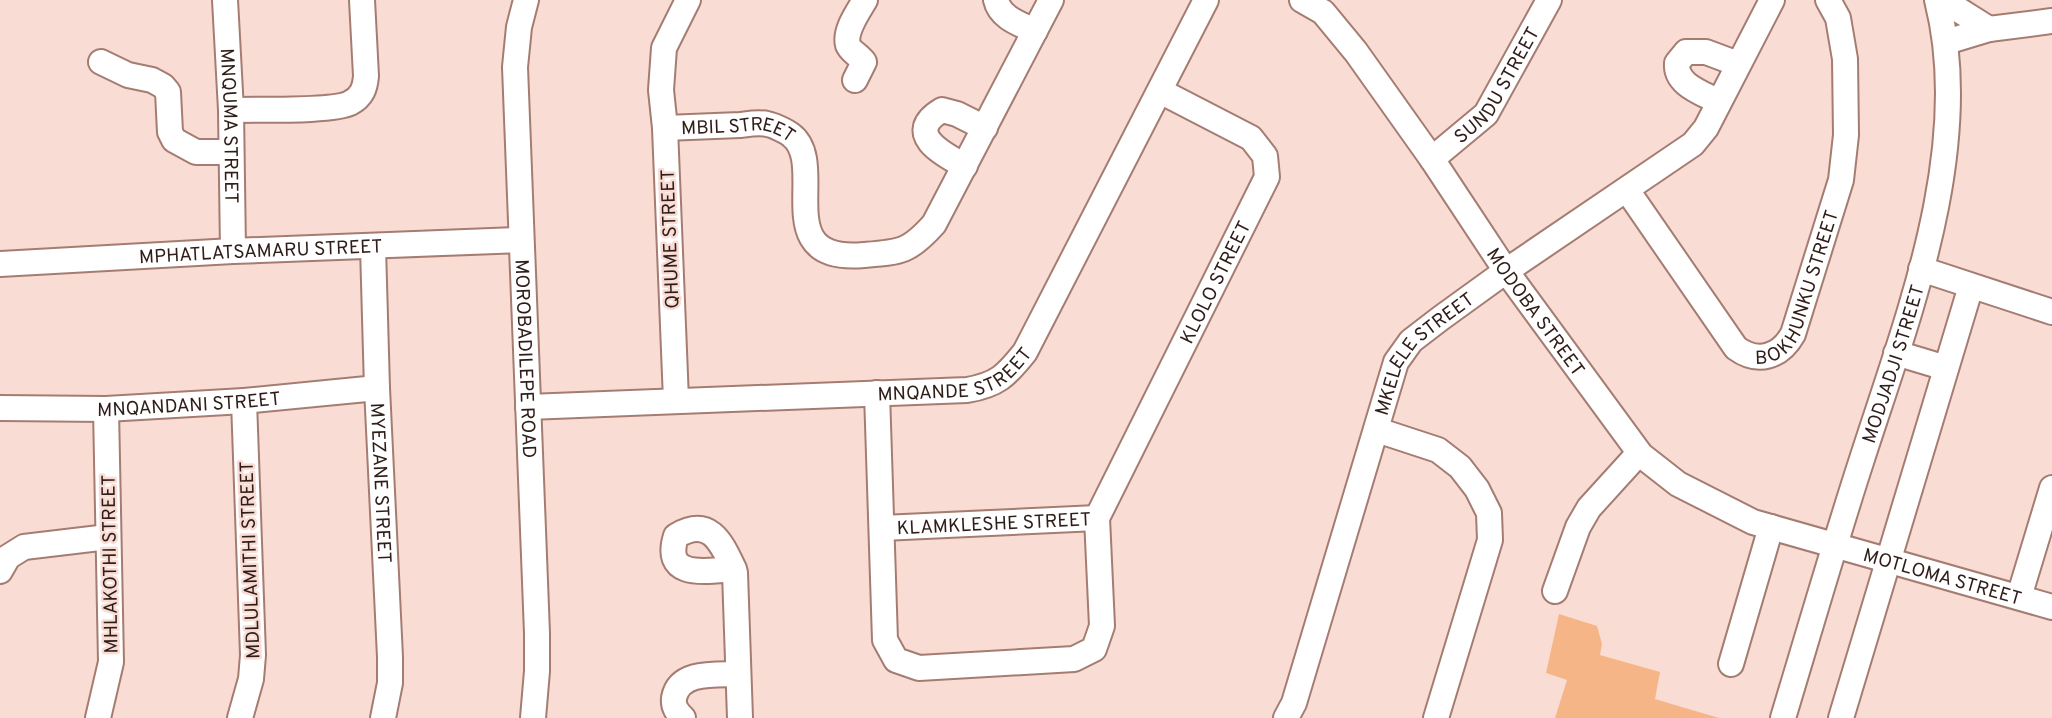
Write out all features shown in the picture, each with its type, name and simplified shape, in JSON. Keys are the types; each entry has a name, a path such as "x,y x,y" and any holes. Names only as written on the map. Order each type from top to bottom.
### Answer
{"street":[{"name":"MNQUMA STREET","path":"225,0 231,110 233,251"},
{"path":"231,110 341,107 361,95 366,76 362,0"},
{"name":"MOROBADILEPE ROAD","path":"526,0 514,66 537,633 533,718"},
{"name":"QHUME STREET","path":"676,400 665,128 660,90 664,48 688,0"},
{"path":"855,80 864,62 848,43 852,23 865,0"},
{"path":"996,0 1004,16 1035,32"},
{"name":"MBIL STREET","path":"665,128 766,124 793,136 804,154 806,219 813,239 831,254 849,256 898,252 918,242 934,224 1052,0"},
{"name":"MNQANDE STREET","path":"528,407 967,390 988,386 1008,374 1025,352 1206,0"},
{"name":"SUNDU STREET","path":"1432,159 1486,114 1549,0"},
{"name":"MKELELE STREET","path":"1286,718 1294,703 1396,362 1411,341 1506,271 1693,144 1706,128 1772,0"},
{"name":"BOKHUNKU STREET","path":"1627,190 1736,348 1746,356 1757,358 1779,352 1793,334 1841,180 1846,135 1845,59 1838,18 1828,0"},
{"name":"MODJADJI STREET","path":"1783,718 1896,353 1938,202 1947,124 1946,42 1937,0"},
{"path":"1943,0 1989,29"},
{"name":"MODOBA STREET","path":"1318,4 1356,52 1432,159 1506,271 1639,453 1678,484 1753,522 1835,544"},
{"path":"1946,42 1989,29 2052,21"},
{"path":"1719,102 1684,83 1678,74 1677,63 1686,52 1696,51 1738,64"},
{"path":"101,62 128,75 152,80 163,86 168,92 170,132 174,140 196,152 231,152"},
{"name":"KLOLO STREET","path":"1097,518 1267,177 1265,156 1251,138 1160,91"},
{"path":"965,166 935,150 928,140 926,128 932,117 942,110 957,114 985,128"},
{"name":"MPHATLATSAMARU STREET","path":"0,264 233,251 520,240"},
{"name":"MYEZANE STREET","path":"373,247 390,657 390,683 383,718"},
{"path":"1921,268 2052,312"},
{"path":"1841,718 1971,286"},
{"path":"1896,353 1946,368"},
{"name":"MNQANDANI STREET","path":"0,408 106,409 244,401 377,388"},
{"name":"KLAMKLESHE STREET","path":"877,393 885,640 896,660 919,668 1074,659 1094,649 1102,626 1097,518 882,527"},
{"name":"MDLULAMITHI STREET","path":"240,718 251,679 253,655 244,401"},
{"name":"MHLAKOTHI STREET","path":"98,718 111,662 106,409"},
{"path":"1377,430 1438,450 1460,467 1477,489 1489,513 1490,540 1436,718"},
{"path":"1555,591 1578,527 1589,508 1639,453"},
{"path":"2019,597 2052,488"},
{"path":"1731,664 1771,527"},
{"path":"0,571 8,557 24,547 108,537"},
{"name":"MOTLOMA STREET","path":"1835,544 2052,607"},
{"path":"734,569 740,718"},
{"path":"682,718 673,701 676,690 685,680 699,676 738,674"}],"building":[{"path":"1559,614 1597,626 1602,644 1600,655 1660,672 1655,699 1719,718 1555,718 1567,680 1546,673"}]}
